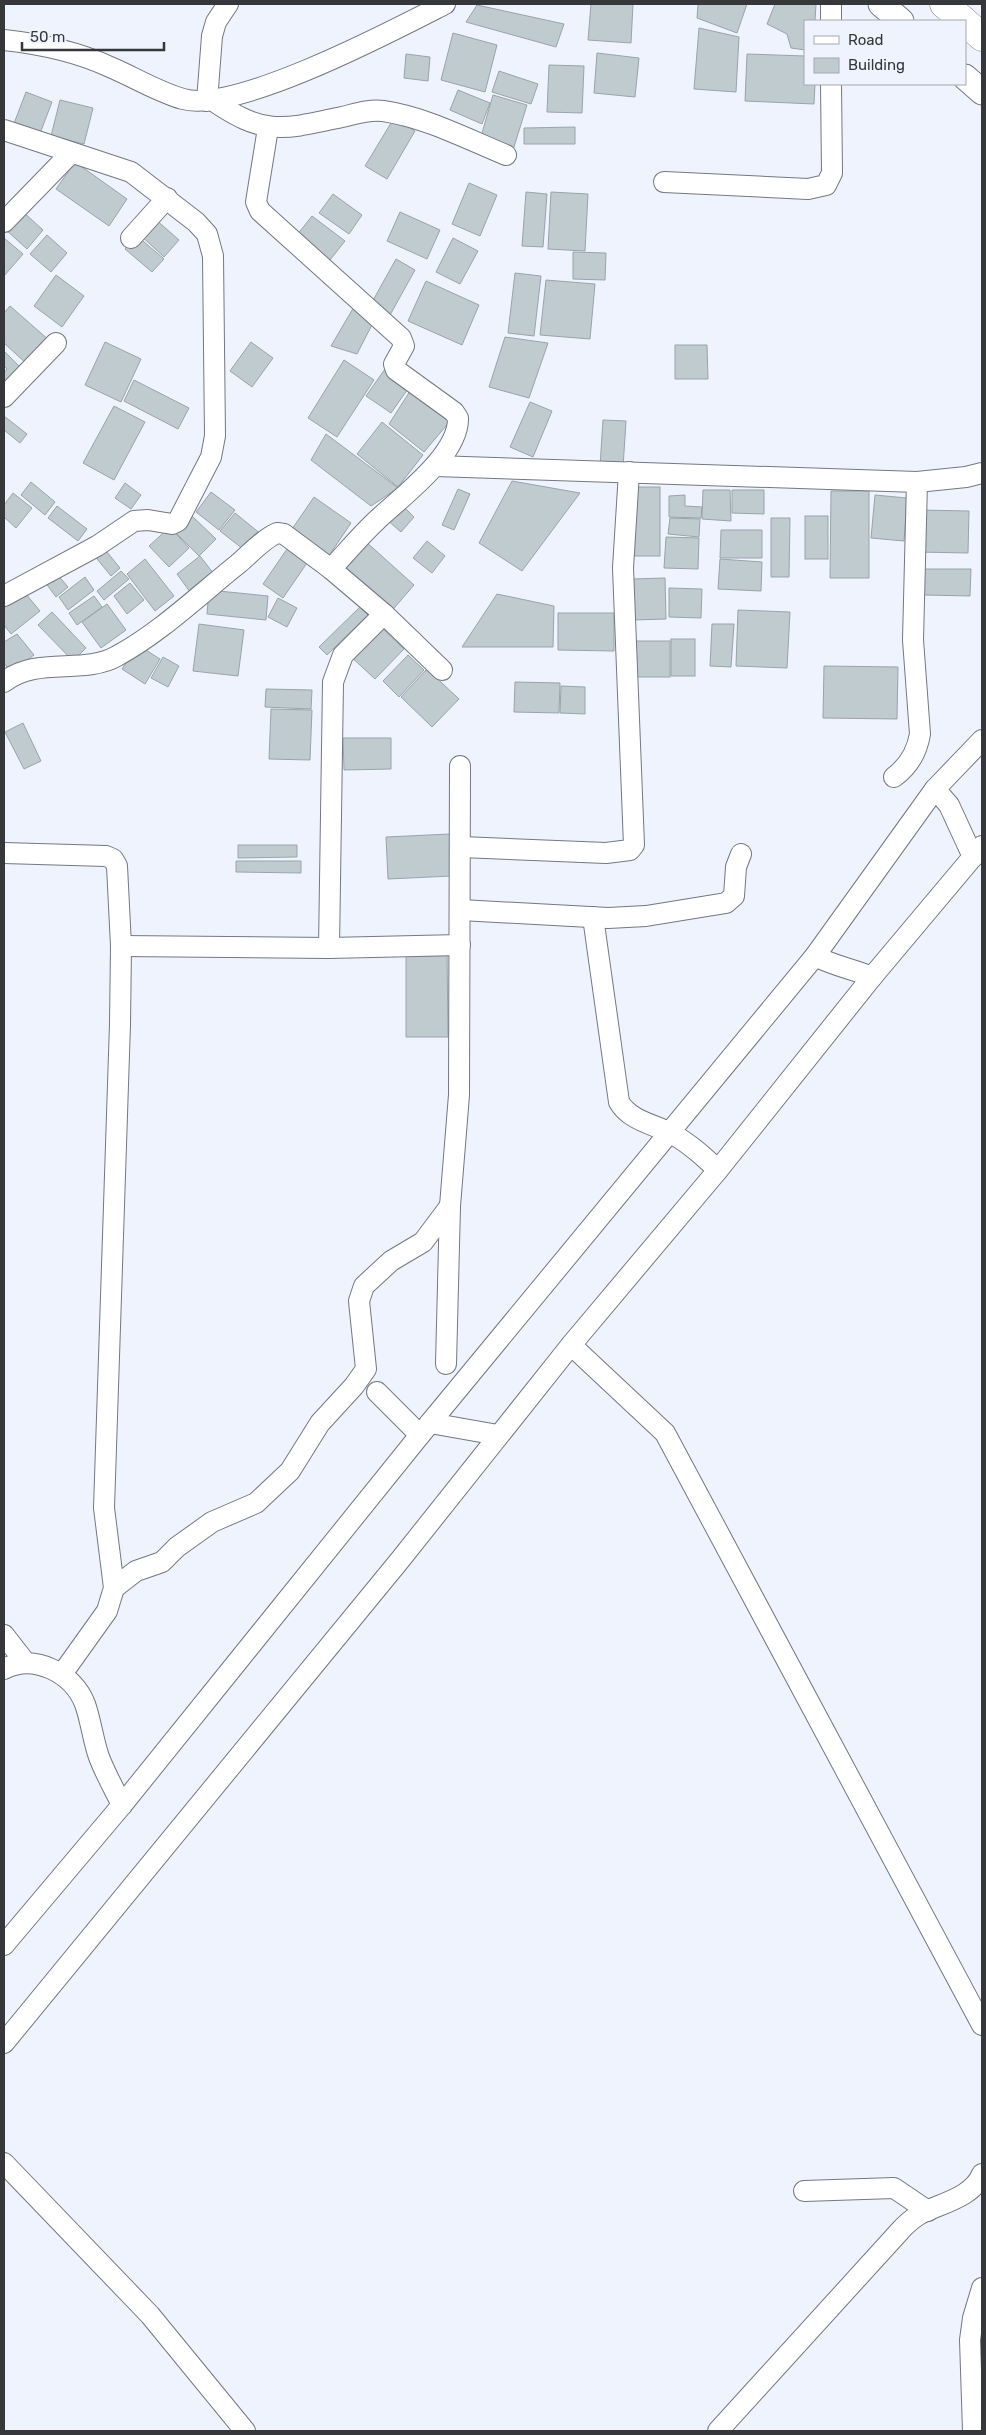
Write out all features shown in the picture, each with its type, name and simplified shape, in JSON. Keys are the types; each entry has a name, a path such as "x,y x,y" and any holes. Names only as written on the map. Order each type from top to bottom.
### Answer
{"highway":[{"path":"944,4 962,20"},
{"path":"966,24 982,37"}],"main road":[{"path":"881,4 900,20"},
{"path":"966,78 982,92"}],"street":[{"path":"209,100 212,36 216,22 228,4"},
{"path":"4,40 44,44 71,51 183,99 209,100 265,86 300,72 388,33 445,4"},
{"path":"831,4 831,20"},
{"path":"664,182 808,189 826,185 832,173 832,85"},
{"path":"209,100 235,116 268,128 292,128 362,113 383,111 424,122 506,155"},
{"path":"268,128 256,202 260,211 401,338 404,346 394,364 400,376 454,412 458,418 455,432 435,466 374,522 331,569"},
{"path":"4,130 131,172 167,198 196,222 207,234 212,245 216,399 215,436 211,457 178,521 172,524 134,520 97,546 4,596"},
{"path":"4,222 70,153"},
{"path":"131,238 167,198"},
{"path":"4,397 56,343"},
{"path":"435,466 917,482 966,477 982,472"},
{"path":"461,847 606,853 630,850 634,845 623,568 629,472"},
{"path":"894,777 909,763 916,750 920,734 914,640 917,482"},
{"path":"6,675 28,670 95,662 118,656 184,608 275,534 284,534 331,569 384,614 442,670"},
{"path":"329,948 333,682 343,655 384,614"},
{"path":"4,1945 122,1806 425,1429 815,956 935,789 982,740"},
{"path":"446,1364 450,1206 455,1170 458,1095 457,998 461,910 460,766"},
{"path":"4,2043 400,1560 571,1344 718,1170 872,977 977,851 949,806 935,789"},
{"path":"4,853 88,854 113,859 117,866 121,946 104,1508 114,1588 106,1610 62,1674"},
{"path":"461,910 593,917 646,916 729,902 734,896 736,867 741,854"},
{"path":"593,917 619,1102 623,1109 637,1119 671,1133 718,1170"},
{"path":"121,946 329,948 460,945"},
{"path":"815,956 833,965 850,968 872,977"},
{"path":"450,1206 423,1242 391,1261 364,1286 359,1301 366,1369 377,1392 425,1429 498,1435"},
{"path":"571,1344 665,1433 982,2025"},
{"path":"114,1588 136,1572 162,1562 177,1547 212,1522 256,1503 290,1471 320,1424 366,1369"},
{"path":"350,1390 377,1392"},
{"path":"4,1634 25,1662"},
{"path":"4,1669 25,1662 49,1668 62,1674 79,1693 85,1704 99,1756 122,1806"},
{"path":"4,2162 150,2315 245,2431"},
{"path":"718,2431 908,2222 967,2192 974,2187 982,2174"},
{"path":"804,2191 894,2188 928,2211"},
{"path":"973,2431 970,2340 973,2318 982,2288"}],"building":[{"path":"591,4 633,4 631,43 588,40"},
{"path":"698,4 747,4 737,33 697,18"},
{"path":"775,4 816,4 815,20 804,20 804,50 791,48 787,34 767,24"},
{"path":"477,5 564,24 556,47 466,22"},
{"path":"699,28 739,37 736,92 694,89"},
{"path":"453,33 497,45 485,92 441,80"},
{"path":"597,53 639,58 635,97 594,93"},
{"path":"406,54 430,57 428,81 404,78"},
{"path":"747,54 804,56 804,85 815,85 814,104 745,101"},
{"path":"549,65 584,66 582,113 547,112"},
{"path":"499,71 538,84 531,104 492,92"},
{"path":"458,90 490,103 482,124 450,110"},
{"path":"26,92 52,102 39,136 13,126"},
{"path":"493,95 527,105 513,150 480,140"},
{"path":"60,100 93,108 84,144 51,136"},
{"path":"394,118 415,131 387,179 365,166"},
{"path":"575,127 575,144 524,144 524,128"},
{"path":"75,162 127,199 109,226 56,189"},
{"path":"469,183 497,195 480,236 452,224"},
{"path":"526,192 547,194 543,247 522,246"},
{"path":"551,192 588,194 585,251 548,249"},
{"path":"333,194 362,215 349,234 319,213"},
{"path":"21,210 43,230 27,249 5,229"},
{"path":"400,212 440,230 427,259 387,241"},
{"path":"312,216 345,241 330,260 297,235"},
{"path":"154,218 179,240 164,257 139,234"},
{"path":"47,235 67,253 51,272 30,254"},
{"path":"136,235 164,259 152,272 125,249"},
{"path":"4,238 23,254 4,276"},
{"path":"453,238 478,251 460,284 436,272"},
{"path":"573,252 606,253 605,280 573,279"},
{"path":"396,259 415,270 390,315 371,304"},
{"path":"515,273 541,276 534,336 508,333"},
{"path":"56,275 84,296 62,327 34,306"},
{"path":"546,280 595,284 590,339 540,335"},
{"path":"426,281 479,305 462,345 408,321"},
{"path":"355,305 375,319 357,354 331,346"},
{"path":"10,306 50,341 28,365 4,343 4,313"},
{"path":"505,337 548,343 529,398 489,387"},
{"path":"105,342 141,359 121,402 85,385"},
{"path":"251,342 273,358 252,387 230,371"},
{"path":"675,345 707,345 708,379 675,379"},
{"path":"4,351 24,371 4,392 4,373 7,369 4,366"},
{"path":"344,360 374,380 337,437 308,418"},
{"path":"385,369 410,386 391,413 366,396"},
{"path":"134,380 189,408 178,429 124,401"},
{"path":"412,388 451,420 424,452 389,424"},
{"path":"530,402 552,411 533,457 510,447"},
{"path":"114,406 145,422 114,480 83,463"},
{"path":"4,416 27,434 20,443 4,430"},
{"path":"603,420 626,421 623,468 600,466"},
{"path":"382,422 423,455 398,487 357,454"},
{"path":"326,434 398,488 371,506 311,460"},
{"path":"512,481 580,493 522,571 479,543"},
{"path":"31,482 55,502 45,515 21,495"},
{"path":"125,483 141,495 131,509 115,498"},
{"path":"632,487 660,487 660,556 632,556"},
{"path":"458,489 470,494 454,530 442,525"},
{"path":"703,490 730,490 731,521 702,519"},
{"path":"732,490 764,490 764,514 732,513"},
{"path":"831,491 869,491 869,578 830,578"},
{"path":"211,492 235,510 219,530 196,512"},
{"path":"13,493 32,508 16,528 4,517 4,505"},
{"path":"685,495 685,506 702,507 701,518 669,517 669,496"},
{"path":"875,495 907,498 904,541 871,538"},
{"path":"314,497 351,523 326,560 288,535"},
{"path":"401,504 414,517 401,532 387,520"},
{"path":"57,506 87,529 78,541 48,518"},
{"path":"918,510 969,511 968,553 917,552"},
{"path":"235,513 262,535 248,553 220,531"},
{"path":"192,516 216,539 199,556 176,533"},
{"path":"805,516 828,516 828,559 805,559"},
{"path":"670,518 700,519 699,537 668,534"},
{"path":"771,518 790,518 789,577 771,577"},
{"path":"170,527 189,548 169,567 149,546"},
{"path":"721,530 762,530 762,558 720,558"},
{"path":"666,537 699,538 698,569 664,568"},
{"path":"364,540 414,585 389,614 339,569"},
{"path":"427,541 445,556 432,573 413,558"},
{"path":"102,546 120,568 111,576 93,554"},
{"path":"287,549 307,563 283,598 263,584"},
{"path":"200,556 217,578 193,596 177,574"},
{"path":"145,559 174,596 155,611 127,574"},
{"path":"720,559 762,562 761,591 718,589"},
{"path":"924,569 971,569 970,596 924,595"},
{"path":"121,571 129,579 104,600 97,591"},
{"path":"56,573 68,587 56,597 45,582"},
{"path":"85,577 94,590 68,610 59,597"},
{"path":"665,578 666,619 633,620 632,579"},
{"path":"130,583 144,600 127,614 114,596"},
{"path":"21,588 40,611 11,634 4,625 4,602"},
{"path":"669,588 702,589 701,618 669,617"},
{"path":"209,590 268,596 266,620 207,614"},
{"path":"497,594 554,606 553,647 462,647"},
{"path":"94,596 102,607 77,625 69,613"},
{"path":"278,598 297,608 287,627 268,617"},
{"path":"107,604 126,630 101,648 82,622"},
{"path":"360,607 368,615 327,655 319,647"},
{"path":"738,610 790,612 787,668 736,666"},
{"path":"52,612 86,648 73,661 38,625"},
{"path":"558,613 614,613 614,651 558,650"},
{"path":"377,623 404,649 375,679 348,654"},
{"path":"199,624 244,630 238,676 193,671"},
{"path":"712,624 734,624 731,667 710,666"},
{"path":"17,634 34,655 11,672 4,663 4,642"},
{"path":"671,639 695,639 695,676 671,676"},
{"path":"631,641 670,641 670,677 631,677"},
{"path":"138,645 160,659 145,684 122,669"},
{"path":"408,655 424,670 399,697 383,681"},
{"path":"163,657 179,666 168,687 151,678"},
{"path":"824,666 898,667 897,719 823,718"},
{"path":"427,669 459,699 432,727 401,697"},
{"path":"515,682 560,683 559,713 514,712"},
{"path":"561,686 585,687 585,714 560,713"},
{"path":"266,689 312,690 311,709 265,707"},
{"path":"271,709 312,710 310,760 269,759"},
{"path":"23,723 41,761 24,769 5,732"},
{"path":"343,738 391,738 391,769 344,770"},
{"path":"450,834 452,876 388,879 386,837"},
{"path":"238,845 297,845 297,857 238,858"},
{"path":"236,861 301,861 301,873 236,872"},
{"path":"406,948 447,948 448,1037 406,1037"}]}
